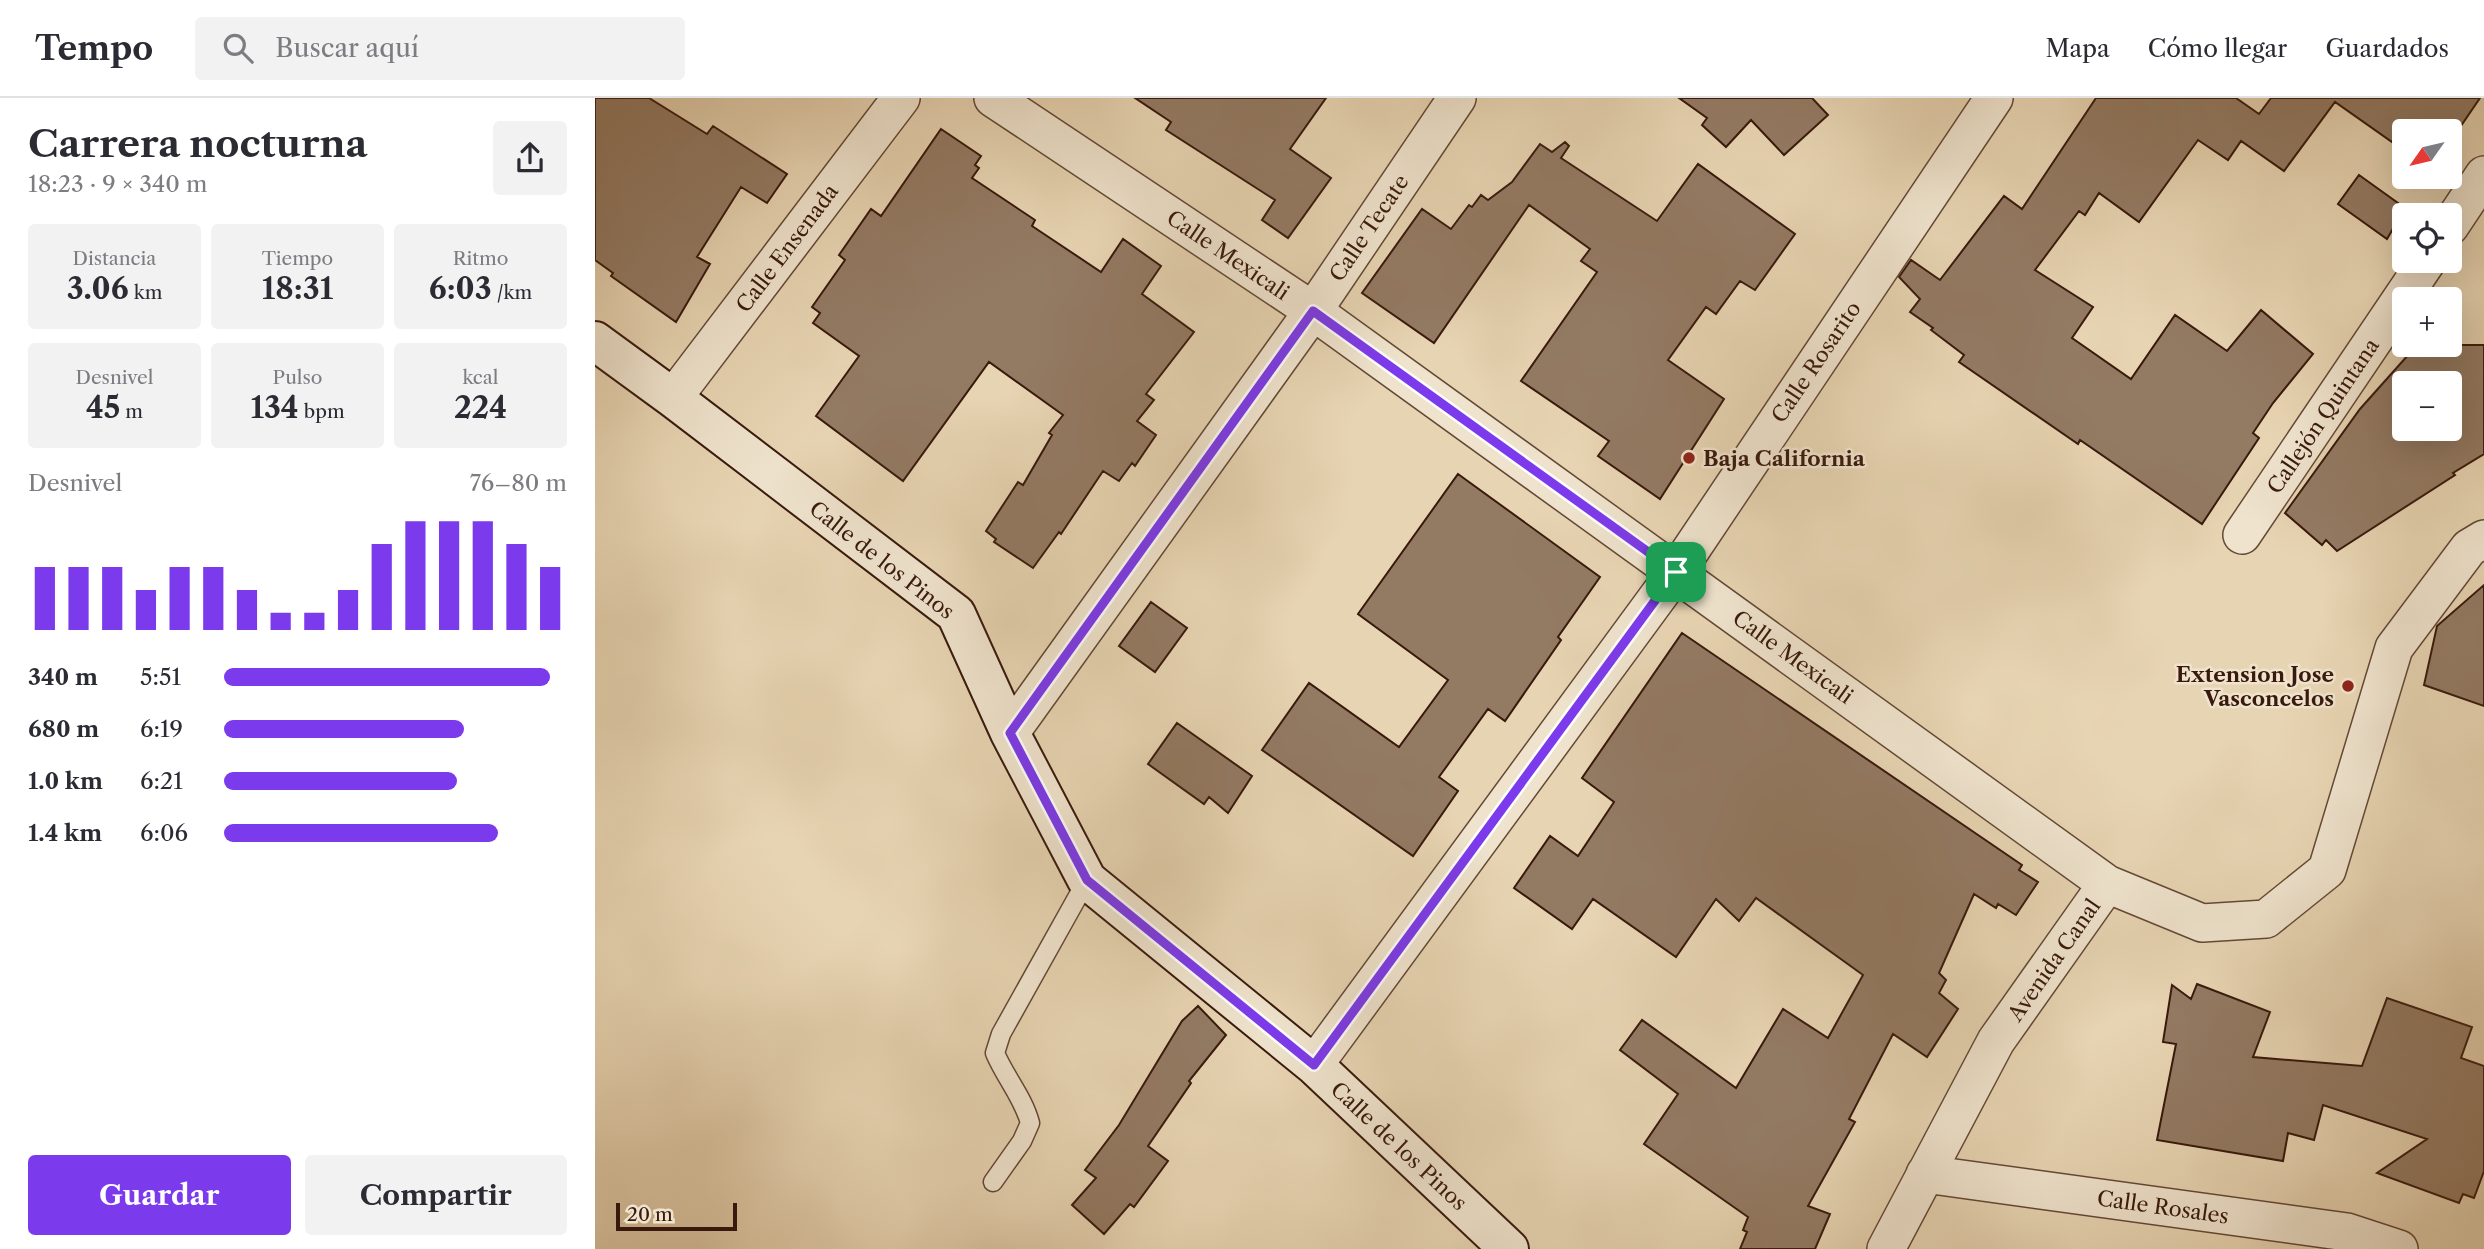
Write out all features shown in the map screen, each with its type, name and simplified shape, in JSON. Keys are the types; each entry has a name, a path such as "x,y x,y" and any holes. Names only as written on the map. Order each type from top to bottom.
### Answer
{"street":[{"name":"Calle Ensenada","path":"673,398 901,98"},
{"name":"Calle Mexicali","path":"993,98 1313,311 2107,884"},
{"name":"Calle Tecate","path":"1010,733 1313,311 1457,98"},
{"name":"Calle Rosarito","path":"1314,1065 1676,572 1994,98"},
{"path":"2462,208 2484,175"},
{"name":"Callejón Quintana","path":"2242,535 2419,273"},
{"name":"Calle de los Pinos","path":"595,341 955,614 1010,733 1087,880 1314,1065 1509,1249"},
{"name":"Avenida Canal","path":"1886,1249 1996,1041 2107,884 2202,923 2266,919 2327,870 2394,648 2469,548 2484,539"},
{"name":"Calle Rosales","path":"1925,1174 2399,1249"}],"lane":[{"path":"993,1182 1022,1141 1030,1123 1025,1106 995,1053 1001,1034 1087,880"}],"building":[{"path":"595,98 649,98 707,134 713,126 787,174 767,203 741,187 697,257 710,264 676,322 611,276 613,273 595,260"},
{"path":"1135,98 1326,98 1290,149 1331,178 1288,238 1262,220 1275,200 1166,130 1171,122"},
{"path":"1679,98 1812,98 1828,115 1784,155 1751,120 1726,147 1702,125 1707,118"},
{"path":"2096,98 2236,98 2259,114 2271,98 2480,98 2462,124 2462,119 2392,119 2392,142 2335,102 2284,171 2241,141 2228,160 2198,140 2139,222 2099,193 2085,215 2079,211 2035,270 2093,307 2072,338 2131,379 2175,315 2227,351 2261,310 2313,354 2273,403 2253,433 2259,438 2202,524 2080,440 2078,444 1959,362 1964,355 1910,312 1920,299 1899,277 1911,260 1940,280 2004,196 2022,209"},
{"path":"941,129 981,156 975,165 979,168 972,178 1035,220 1032,226 1101,272 1123,239 1161,266 1142,294 1194,332 1146,394 1154,400 1137,421 1156,435 1135,466 1132,463 1119,481 1103,471 1061,534 1059,532 1033,568 994,542 996,539 986,531 1018,482 1023,485 1052,435 1049,433 1063,415 989,362 903,481 816,416 859,356 813,323 820,313 812,307 845,260 839,255 871,209 881,216"},
{"path":"1565,142 1569,146 1561,158 1657,221 1698,164 1795,234 1755,290 1740,281 1716,314 1706,307 1668,360 1724,399 1660,499 1598,456 1609,441 1521,381 1597,272 1581,261 1590,249 1529,205 1434,343 1362,293 1422,209 1451,229 1469,205 1472,207 1481,195 1488,200 1512,182 1540,144 1552,152"},
{"path":"2359,175 2398,203 2392,203 2392,230 2387,239 2338,204"},
{"path":"2462,345 2484,345 2484,454 2337,551 2326,540 2322,545 2285,513 2360,409 2392,373 2392,441 2462,441 2462,371 2394,371 2406,357 2462,357"},
{"path":"1458,474 1600,577 1558,637 1561,640 1505,721 1488,709 1439,777 1458,791 1413,856 1262,750 1309,683 1399,747 1448,680 1358,614"},
{"path":"2484,585 2484,706 2424,685 2437,626"},
{"path":"1151,602 1187,628 1155,672 1119,646"},
{"path":"1682,633 2022,865 2019,870 2038,882 2016,915 1998,904 1996,908 1974,894 1939,973 1946,980 1939,993 1958,1009 1927,1057 1893,1034 1849,1119 1855,1122 1808,1206 1830,1214 1815,1249 1740,1249 1747,1232 1743,1230 1748,1217 1644,1144 1678,1094 1620,1050 1642,1020 1736,1088 1783,1009 1828,1038 1863,975 1756,898 1739,921 1716,899 1676,957 1593,899 1572,929 1514,888 1550,836 1578,856 1614,802 1582,778"},
{"path":"1177,723 1252,776 1228,813 1209,797 1204,804 1148,764"},
{"path":"2197,984 2270,1012 2253,1057 2362,1066 2387,998 2472,1027 2461,1058 2484,1066 2484,1171 2474,1198 2463,1194 2459,1203 2377,1173 2427,1139 2323,1105 2314,1140 2288,1133 2283,1161 2157,1140 2176,1044 2163,1042 2172,985 2191,999"},
{"path":"1198,1006 1226,1035 1189,1081 1191,1083 1148,1146 1168,1161 1134,1207 1130,1204 1104,1234 1072,1205 1096,1178 1085,1170 1119,1125 1182,1021"}],"place":[{"name":"Baja California","path":"1689,458"},
{"name":"Extension Jose Vasconcelos","path":"2348,686"}],"route":[{"path":"1313,311 1676,572 1314,1065 1087,880 1010,733 1313,311"}]}
